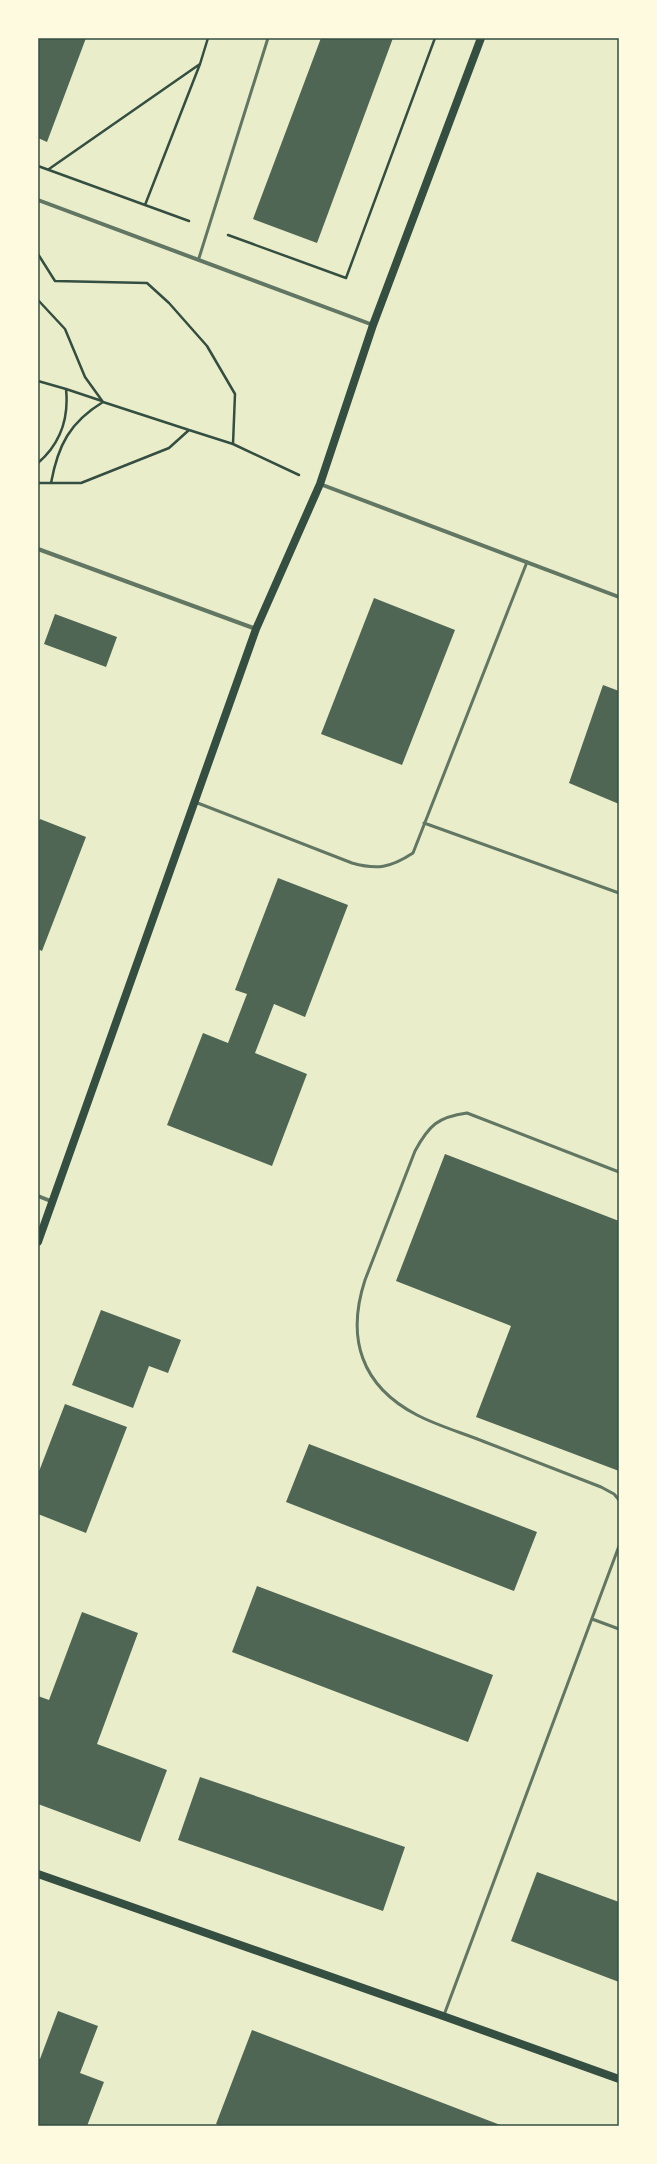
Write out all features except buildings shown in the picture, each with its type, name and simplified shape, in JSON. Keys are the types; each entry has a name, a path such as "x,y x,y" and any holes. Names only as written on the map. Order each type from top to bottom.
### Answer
{"main road":[{"path":"38,1242 256,629 320,484 373,325 480,38"},
{"path":"38,1874 619,2079"}],"street":[{"path":"38,200 199,258 373,325"},
{"path":"320,484 619,596"},
{"path":"38,548 256,629"},
{"path":"38,1196 53,1202"}],"lane":[{"path":"199,258 268,38"},
{"path":"195,802 352,863 369,868 384,867 399,862 413,853 527,562"},
{"path":"424,823 619,893"},
{"path":"619,1172 467,1114 451,1116 437,1121 425,1132 415,1151 365,1280 358,1302 356,1324 359,1347 367,1369 383,1392 417,1415 601,1487 614,1494 619,1500"},
{"path":"443,2016 619,1546"},
{"path":"592,1619 619,1629"}],"path":[{"path":"145,205 200,64 208,38"},
{"path":"346,278 435,38"},
{"path":"49,170 200,64"},
{"path":"38,254 55,281 147,283 169,303 207,346 235,394 233,444"},
{"path":"38,300 64,329 85,377 103,402"},
{"path":"38,380 233,444 320,484"},
{"path":"38,463 50,453 62,432 67,403 66,389"},
{"path":"52,482 56,456 74,425 90,410 103,402"},
{"path":"38,483 81,483 169,448 189,430"}]}
